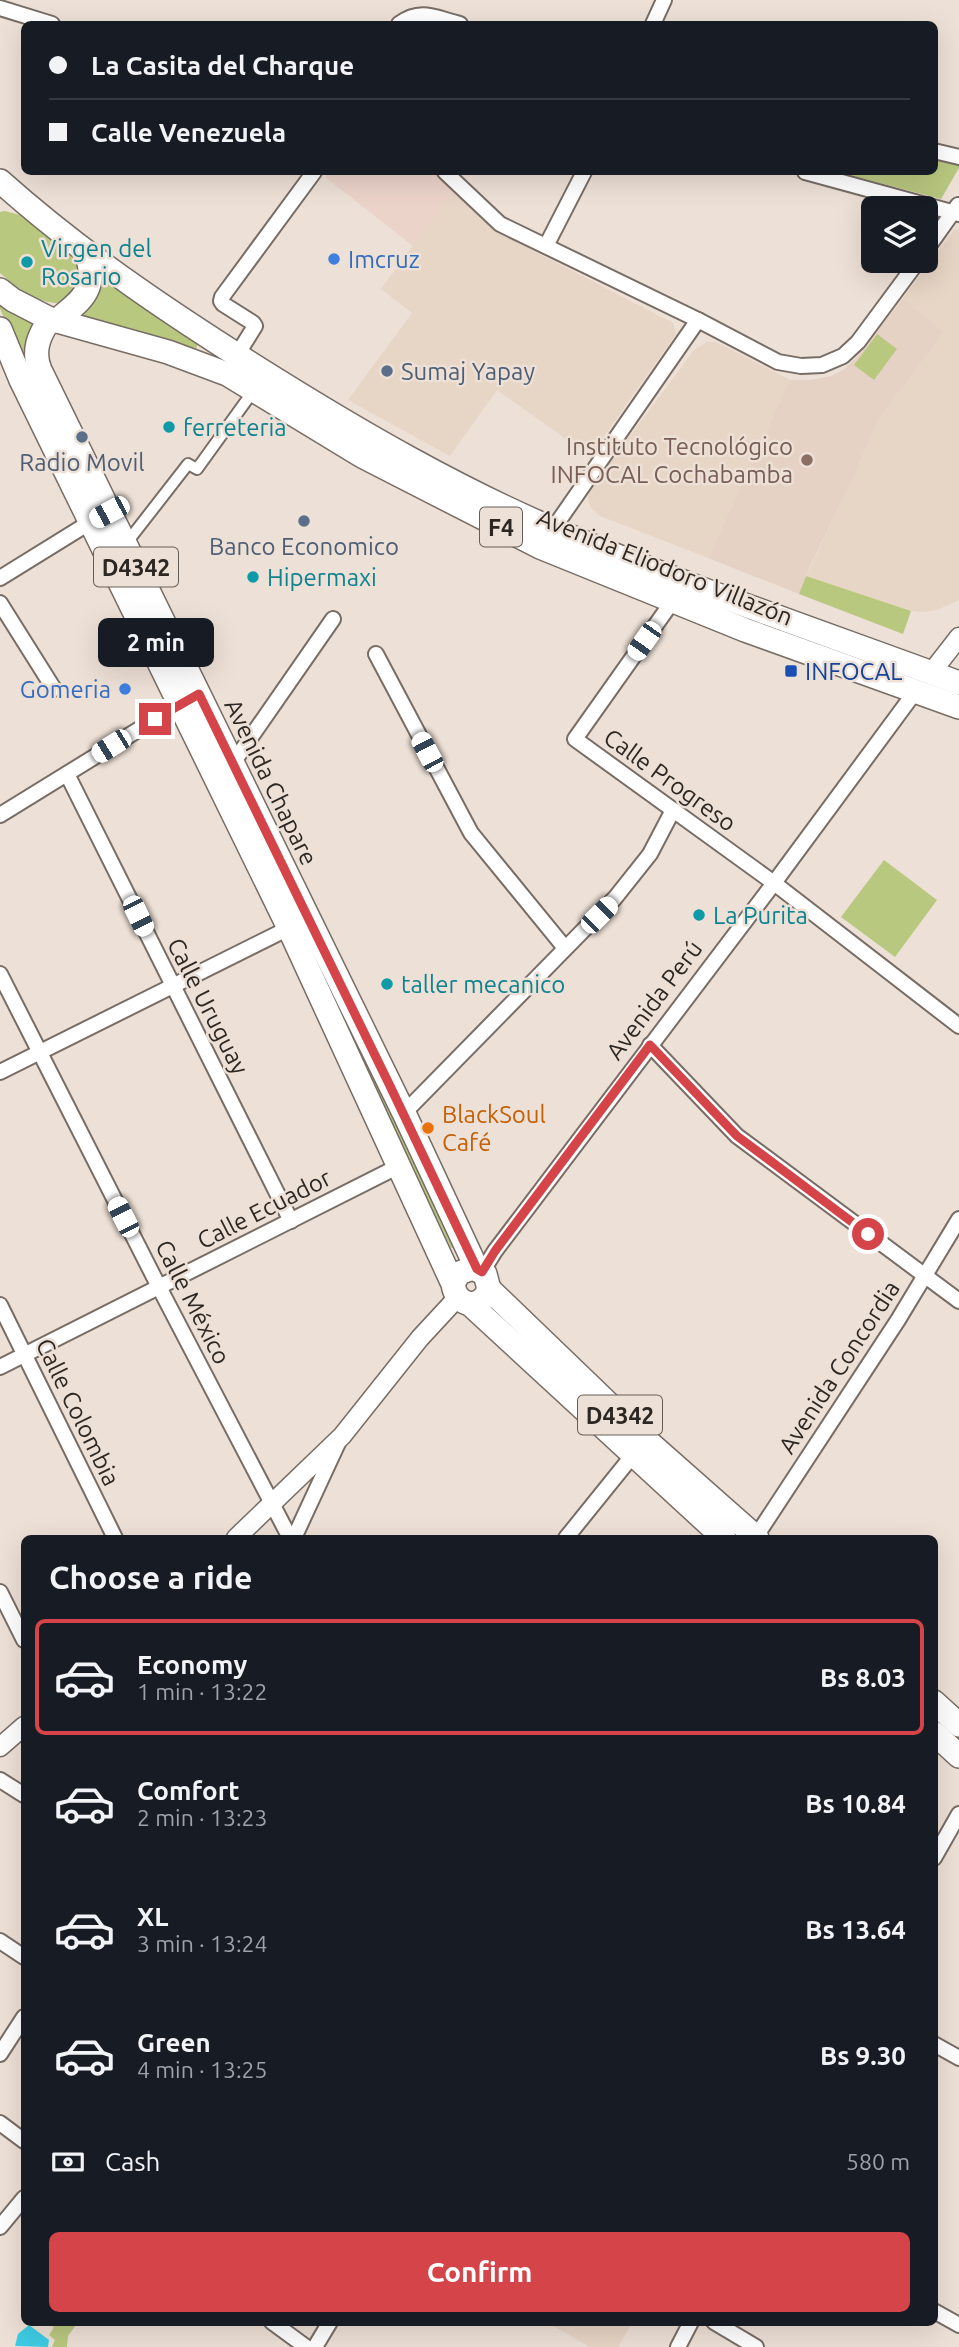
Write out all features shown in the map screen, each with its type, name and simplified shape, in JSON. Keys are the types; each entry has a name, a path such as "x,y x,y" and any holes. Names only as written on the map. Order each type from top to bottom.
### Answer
{"main road":[{"name":"F4","path":"0,181 86,253"},
{"path":"0,205 31,209"},
{"name":"Avenida Eliodoro Villazón","path":"86,253 190,326 394,451 553,529 683,582 959,683"},
{"path":"53,320 77,304 88,288 91,277 86,253"},
{"name":"F4","path":"0,289 13,300 53,320"},
{"name":"Avenida Eliodoro Villazón","path":"53,320 123,338 227,374 362,456 540,547 672,602 959,708"},
{"name":"Avenida Chapare","path":"31,375 36,346 53,320"},
{"name":"Avenida Chapare","path":"0,329 31,375 189,699 233,764 483,1277 645,1439 753,1535"},
{"name":"Avenida Chapare","path":"100,517 125,545 289,929 460,1295 721,1535"},
{"path":"462,1271 483,1277 483,1300 460,1295 457,1276 462,1271"},
{"path":"938,1706 959,1725"},
{"path":"938,1737 959,1756"}],"street":[{"path":"654,21 664,0"},
{"path":"0,8 42,21"},
{"path":"404,21 421,14 448,21"},
{"path":"938,152 959,157"},
{"path":"237,355 255,327 223,304 220,301 222,296 312,175"},
{"path":"449,175 500,224 778,362 802,366 822,365 843,356 858,342 909,273"},
{"path":"546,246 582,175"},
{"path":"817,175 957,210 938,235"},
{"path":"553,529 698,320"},
{"path":"125,545 188,464 197,469 254,390"},
{"path":"0,578 100,517"},
{"name":"Calle Progreso","path":"672,602 575,739 774,883 959,1026"},
{"path":"0,603 54,689"},
{"path":"233,764 333,619"},
{"path":"931,673 959,638"},
{"path":"376,654 471,833 565,948"},
{"name":"Avenida Perú","path":"483,1277 495,1251 774,883 915,691"},
{"path":"0,815 189,699"},
{"name":"Calle Uruguay","path":"67,774 291,1221"},
{"path":"404,1113 615,898 650,854 673,810"},
{"path":"0,1072 289,929"},
{"name":"Calle México","path":"0,974 271,1504 290,1535"},
{"path":"650,1045 737,1136 959,1301"},
{"name":"Calle Ecuador","path":"0,1367 399,1166"},
{"name":"Avenida Concordia","path":"758,1535 959,1219"},
{"path":"239,1535 342,1436 420,1338 460,1295"},
{"name":"Calle Colombia","path":"0,1306 114,1535"},
{"path":"293,1535 342,1436"},
{"path":"568,1535 633,1455"},
{"path":"0,1592 21,1634"},
{"path":"0,1747 21,1729"},
{"path":"0,1780 21,1793"},
{"path":"938,1851 959,1814"},
{"path":"0,1941 21,1954"},
{"path":"0,2054 21,2022"},
{"path":"938,2047 959,2058"},
{"path":"0,2123 21,2139"},
{"path":"0,2227 21,2202"},
{"path":"938,2313 959,2325"},
{"path":"277,2326 306,2347"},
{"path":"315,2347 328,2326"},
{"path":"678,2347 689,2326"},
{"path":"721,2326 756,2347"}],"shaded area":[{"path":"436,175 453,191 413,246 325,177"},
{"path":"453,191 497,232 673,323 676,334 590,456 497,390 450,456 348,400 412,313 381,289"},
{"path":"955,229 959,230 959,600 937,610 923,612 911,611 806,576 879,418 944,332 903,298 922,273 938,273 938,252"},
{"name":"Instituto Tecnológico INFOCAL Cochabamba","path":"903,298 944,332 879,418 799,594 708,558 790,380 811,380 831,376 843,370 856,358"},
{"path":"707,342 716,342 790,380 708,558 600,516 591,508 588,499 589,491 694,350"},
{"path":"553,2326 631,2326 618,2347 590,2347"}],"green space":[{"path":"938,158 959,163 959,168 941,199 938,196 849,175 938,175"},
{"path":"0,212 20,215 74,257 80,265 83,282 64,303 38,299 0,273"},
{"path":"101,279 198,343 196,349 130,328 74,316"},
{"path":"0,301 16,315 41,325 28,353 22,357 0,309"},
{"path":"877,334 897,349 874,380 854,365"},
{"path":"806,576 911,611 903,634 799,594"},
{"path":"198,709 456,1246 451,1248 192,711"},
{"path":"884,860 937,900 895,957 841,917"},
{"path":"53,2326 75,2326 68,2336 67,2347 52,2347 55,2340 49,2335"}],"water":[{"path":"30,2326 49,2340 48,2347 15,2346 18,2334"}],"place":[{"name":"Imcruz","path":"334,259"},
{"name":"Virgen del Rosario","path":"27,262"},
{"name":"Sumaj Yapay","path":"387,371"},
{"name":"ferreteria","path":"169,427"},
{"name":"Radio Movil","path":"82,437"},
{"name":"Instituto Tecnológico INFOCAL Cochabamba","path":"807,460"},
{"name":"Banco Economico","path":"304,521"},
{"name":"Hipermaxi","path":"253,577"},
{"name":"INFOCAL","path":"791,671"},
{"name":"Gomeria","path":"125,689"},
{"name":"La Purita","path":"699,915"},
{"name":"taller mecanico","path":"387,984"},
{"name":"BlackSoul Café","path":"428,1128"}],"route":[{"path":"155,719 199,694 477,1269 482,1272 650,1045 737,1136 868,1234"}]}
